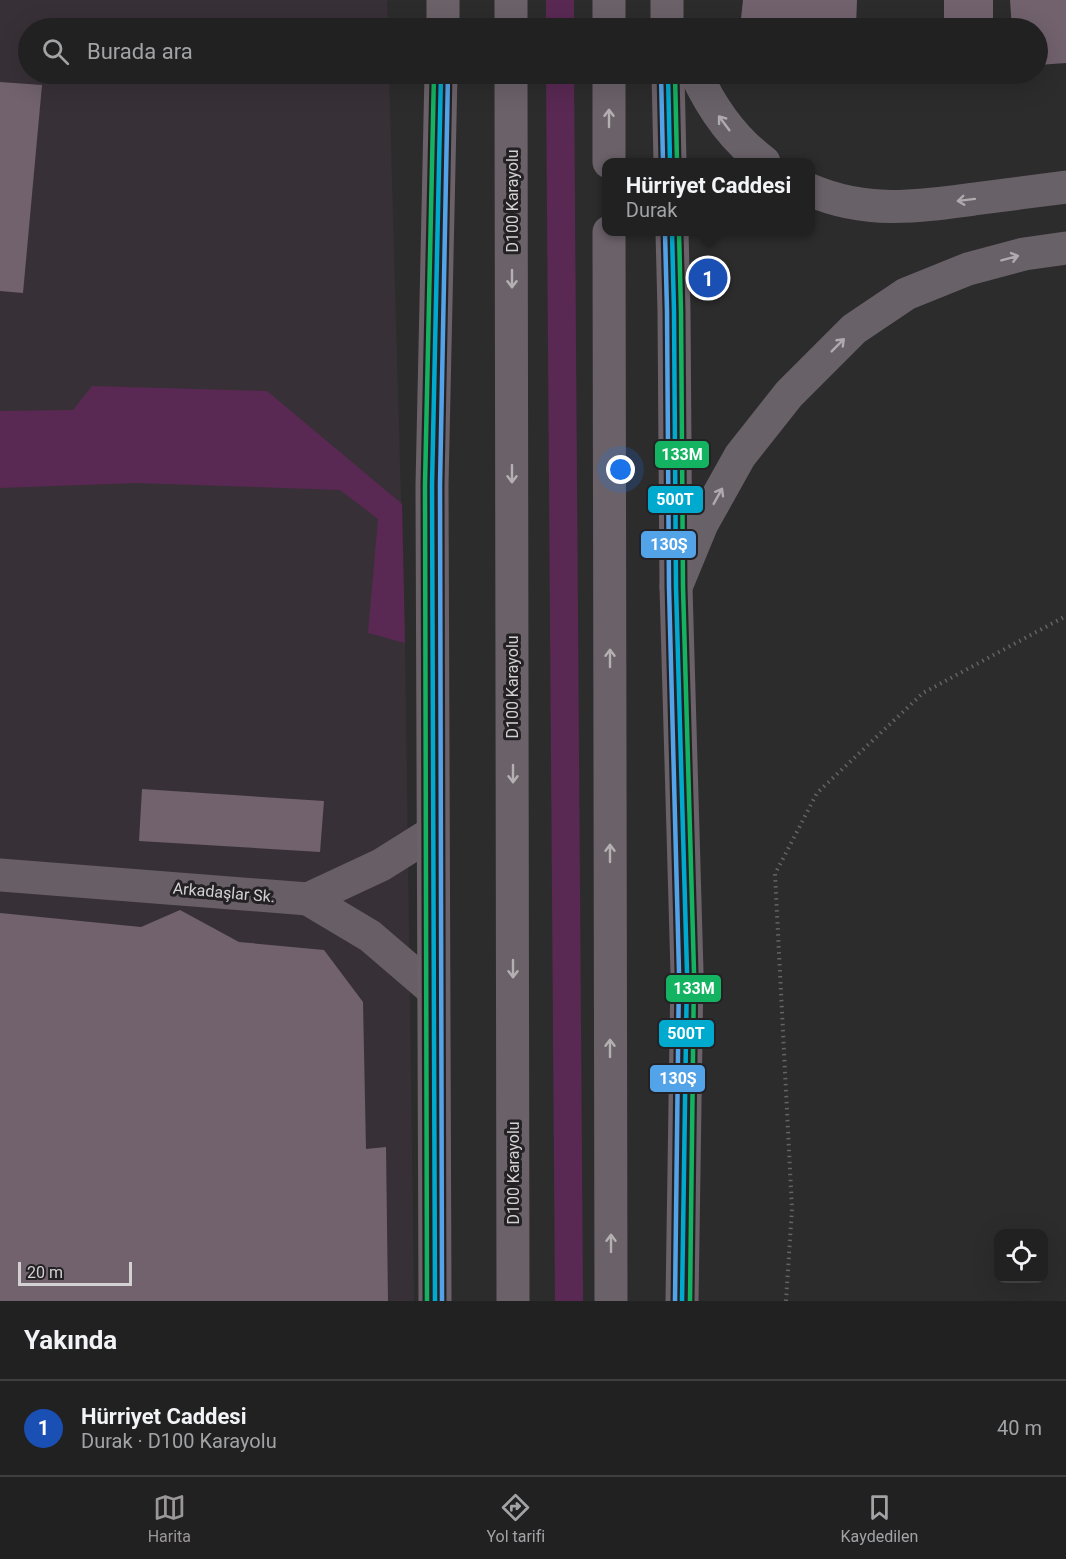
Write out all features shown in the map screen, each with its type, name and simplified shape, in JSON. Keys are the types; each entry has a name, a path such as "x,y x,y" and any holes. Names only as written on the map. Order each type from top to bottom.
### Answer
{"highway":[{"path":"442,18 443,0"},
{"path":"511,0 511,18"},
{"path":"609,0 609,18"},
{"path":"435,1301 432,485 441,84"},
{"name":"D100 Karayolu","path":"512,84 513,1301"},
{"path":"609,84 609,158"},
{"path":"668,84 670,158"},
{"path":"609,236 611,1301"},
{"path":"672,236 676,587 687,972 682,1301"}],"main road":[{"path":"700,84 706,97 726,127 759,158"},
{"path":"815,192 847,202 883,207 920,206 1066,187"},
{"path":"676,587 702,524 740,456 789,394 854,329 906,294 968,269 1024,254 1066,248"}],"street":[{"name":"Arkadaşlar Sk.","path":"0,875 308,899 381,865 432,833"},
{"path":"308,899 370,936 433,990"}],"path":[{"path":"786,1301 792,1209 775,874 817,793 923,693 1066,616"}],"shaded area":[{"path":"0,0 387,0 388,18 18,18 18,84 389,84 405,643 414,1301 0,1301"},
{"path":"546,0 574,0 574,18 546,18"},
{"path":"546,84 574,84 583,1301 555,1301"},
{"path":"92,386 267,391 402,504 405,643 368,633 378,519 340,490 136,483 0,488 0,411 73,410"}],"building":[{"path":"743,0 857,0 856,18 741,18"},
{"path":"944,0 993,0 993,18 944,18"},
{"path":"1010,0 1066,0 1066,63 1048,64 1048,18 1011,18"},
{"path":"0,82 42,85 23,293 0,291"},
{"path":"142,789 324,801 320,852 139,841"},
{"path":"180,910 239,942 324,950 363,1002 366,1149 386,1147 388,1301 0,1301 0,913 141,927"}],"transit line":[{"name":"133M","path":"427,1301 425,485 434,84"},
{"name":"500T","path":"435,1301 432,485 441,84"},
{"name":"130Ş","path":"442,1301 440,485 448,84"},
{"name":"130Ş","path":"661,84 663,158"},
{"name":"500T","path":"668,84 670,158"},
{"name":"133M","path":"675,84 677,158"},
{"name":"130Ş","path":"665,236 669,587 679,972 675,1301"},
{"name":"500T","path":"672,236 676,587 687,972 682,1301"},
{"name":"133M","path":"679,236 683,587 694,972 690,1301"}],"place":[{"name":"Hürriyet Caddesi","path":"708,278"}]}
